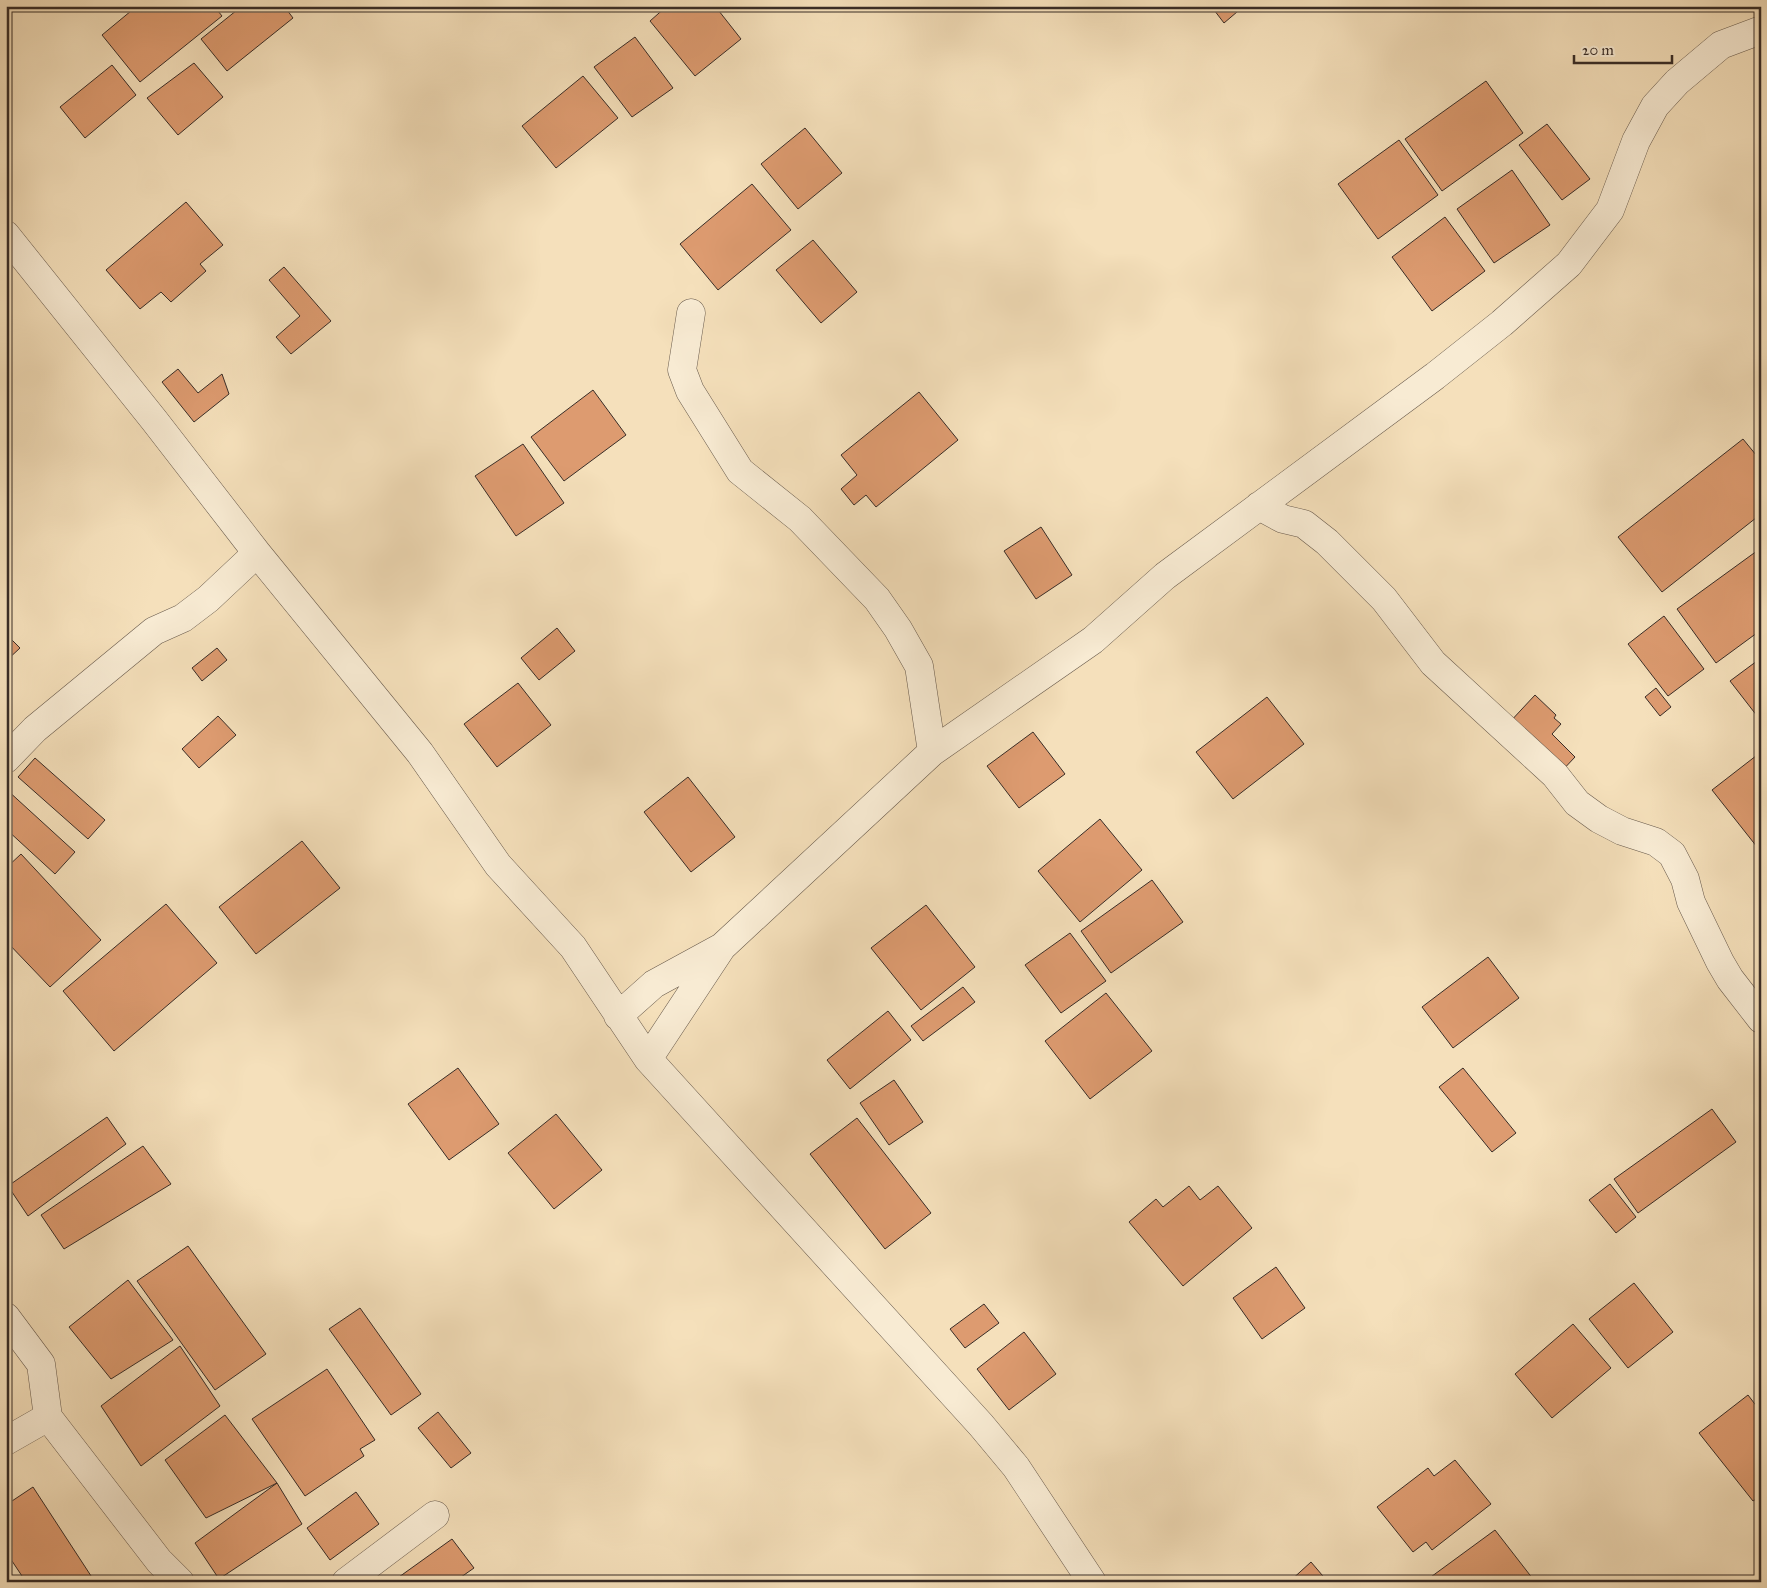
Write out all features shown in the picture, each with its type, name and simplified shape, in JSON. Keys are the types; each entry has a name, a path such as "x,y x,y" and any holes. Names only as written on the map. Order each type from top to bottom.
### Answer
{"street":[{"path":"648,1059 722,947 932,752 1093,640 1165,576 1435,376 1502,323 1569,264 1610,210 1636,141 1655,106 1677,82 1721,45 1761,30"},
{"path":"6,235 154,420 257,553 420,753 498,865 572,947 648,1059 981,1425 1016,1467 1092,1582"},
{"path":"691,313 684,346 682,370 690,391 740,471 800,519 877,599 898,629 920,666 932,752"},
{"path":"1258,506 1283,518 1304,524 1326,542 1384,599 1432,663 1555,775 1578,803 1599,820 1622,831 1656,842 1672,854 1685,879 1691,902 1720,962 1730,979 1761,1019"},
{"path":"6,759 35,729 154,631 183,618 257,553"},
{"path":"618,1016 654,984 722,947"},
{"path":"6,1316 41,1364 48,1417 159,1561 180,1582"},
{"path":"6,1441 48,1417"},
{"path":"346,1582 435,1515"}],"building":[{"path":"137,6 214,6 222,16 140,82 102,35"},
{"path":"242,6 284,6 293,18 227,71 201,39"},
{"path":"667,6 715,6 741,39 695,76 650,21"},
{"path":"1211,6 1244,6 1224,23"},
{"path":"635,37 673,88 632,117 594,67"},
{"path":"194,63 223,97 178,135 147,98"},
{"path":"112,65 136,95 85,138 60,107"},
{"path":"583,76 618,118 556,168 522,126"},
{"path":"1486,81 1523,133 1442,191 1405,139"},
{"path":"1547,124 1590,179 1562,200 1519,145"},
{"path":"805,128 842,173 798,209 761,164"},
{"path":"1399,140 1438,195 1378,239 1338,184"},
{"path":"1512,170 1550,225 1494,263 1457,209"},
{"path":"752,184 791,230 718,290 680,244"},
{"path":"186,202 223,245 200,264 206,271 171,302 161,292 140,309 106,270"},
{"path":"1445,217 1485,271 1432,311 1392,257"},
{"path":"813,240 857,292 821,323 776,270"},
{"path":"284,267 331,321 291,354 276,337 300,316 269,280"},
{"path":"178,369 198,393 222,374 229,394 194,422 162,382"},
{"path":"593,390 626,435 564,481 531,437"},
{"path":"919,392 958,440 876,507 866,495 854,505 841,489 857,475 841,455"},
{"path":"1743,439 1761,461 1761,514 1662,592 1618,537"},
{"path":"523,444 564,503 516,536 475,476"},
{"path":"1041,527 1072,575 1036,599 1004,551"},
{"path":"1761,548 1761,630 1716,663 1677,609"},
{"path":"1664,616 1704,669 1668,696 1628,644"},
{"path":"557,628 575,651 539,680 521,658"},
{"path":"6,634 20,648 6,661"},
{"path":"217,648 227,660 202,681 192,668"},
{"path":"1761,658 1761,721 1730,681"},
{"path":"518,683 551,725 497,767 464,724"},
{"path":"1656,688 1671,707 1660,716 1645,697"},
{"path":"1535,695 1556,715 1554,718 1561,724 1552,734 1575,757 1559,774 1508,724"},
{"path":"1267,697 1304,744 1233,799 1196,752"},
{"path":"218,716 236,735 199,768 182,749"},
{"path":"1033,732 1065,774 1019,808 987,766"},
{"path":"1761,752 1761,852 1712,790"},
{"path":"35,758 105,820 88,839 18,777"},
{"path":"688,777 735,837 691,872 644,812"},
{"path":"6,789 75,852 55,874 6,829"},
{"path":"1100,819 1142,870 1080,922 1038,871"},
{"path":"302,841 340,888 256,954 219,907"},
{"path":"21,854 101,940 50,987 6,941 6,868"},
{"path":"1152,880 1183,922 1111,973 1081,931"},
{"path":"166,904 217,963 114,1051 63,991"},
{"path":"926,905 975,967 921,1010 871,948"},
{"path":"1070,933 1106,981 1061,1013 1025,965"},
{"path":"1488,957 1519,998 1453,1048 1422,1007"},
{"path":"963,987 975,1002 923,1041 911,1026"},
{"path":"1106,993 1152,1051 1090,1099 1045,1041"},
{"path":"888,1011 911,1040 850,1089 827,1060"},
{"path":"458,1068 499,1124 449,1160 408,1104"},
{"path":"1463,1068 1516,1133 1492,1152 1439,1087"},
{"path":"894,1080 923,1122 889,1145 860,1103"},
{"path":"1712,1109 1736,1142 1638,1213 1614,1179"},
{"path":"556,1114 602,1170 554,1209 508,1153"},
{"path":"107,1117 126,1144 28,1216 8,1186"},
{"path":"857,1118 931,1213 885,1249 810,1154"},
{"path":"143,1146 171,1184 64,1249 41,1215"},
{"path":"1610,1184 1636,1217 1616,1233 1589,1200"},
{"path":"1189,1186 1200,1200 1218,1186 1252,1228 1183,1286 1129,1222 1156,1199 1163,1207"},
{"path":"188,1246 266,1354 215,1390 137,1281"},
{"path":"1276,1267 1305,1308 1262,1339 1233,1298"},
{"path":"128,1280 173,1340 111,1379 69,1327"},
{"path":"1634,1283 1673,1332 1628,1368 1589,1319"},
{"path":"984,1304 999,1323 965,1348 950,1329"},
{"path":"360,1308 421,1394 391,1415 329,1329"},
{"path":"1573,1324 1611,1368 1552,1418 1515,1374"},
{"path":"1024,1332 1056,1374 1009,1410 977,1369"},
{"path":"180,1346 220,1406 141,1466 101,1406"},
{"path":"327,1369 375,1440 360,1449 364,1456 305,1496 252,1419"},
{"path":"1748,1395 1761,1412 1761,1496 1753,1501 1699,1433"},
{"path":"438,1412 471,1453 451,1468 418,1428"},
{"path":"225,1415 277,1483 206,1518 165,1460"},
{"path":"1455,1460 1491,1504 1432,1550 1426,1542 1413,1552 1377,1507 1428,1468 1434,1476"},
{"path":"277,1483 302,1524 219,1579 195,1543"},
{"path":"33,1487 95,1582 26,1582 6,1552 6,1505"},
{"path":"356,1492 379,1524 330,1560 307,1528"},
{"path":"1495,1530 1533,1579 1530,1582 1424,1582"},
{"path":"452,1539 474,1568 454,1582 392,1582"},
{"path":"1311,1562 1328,1582 1289,1582"}]}
